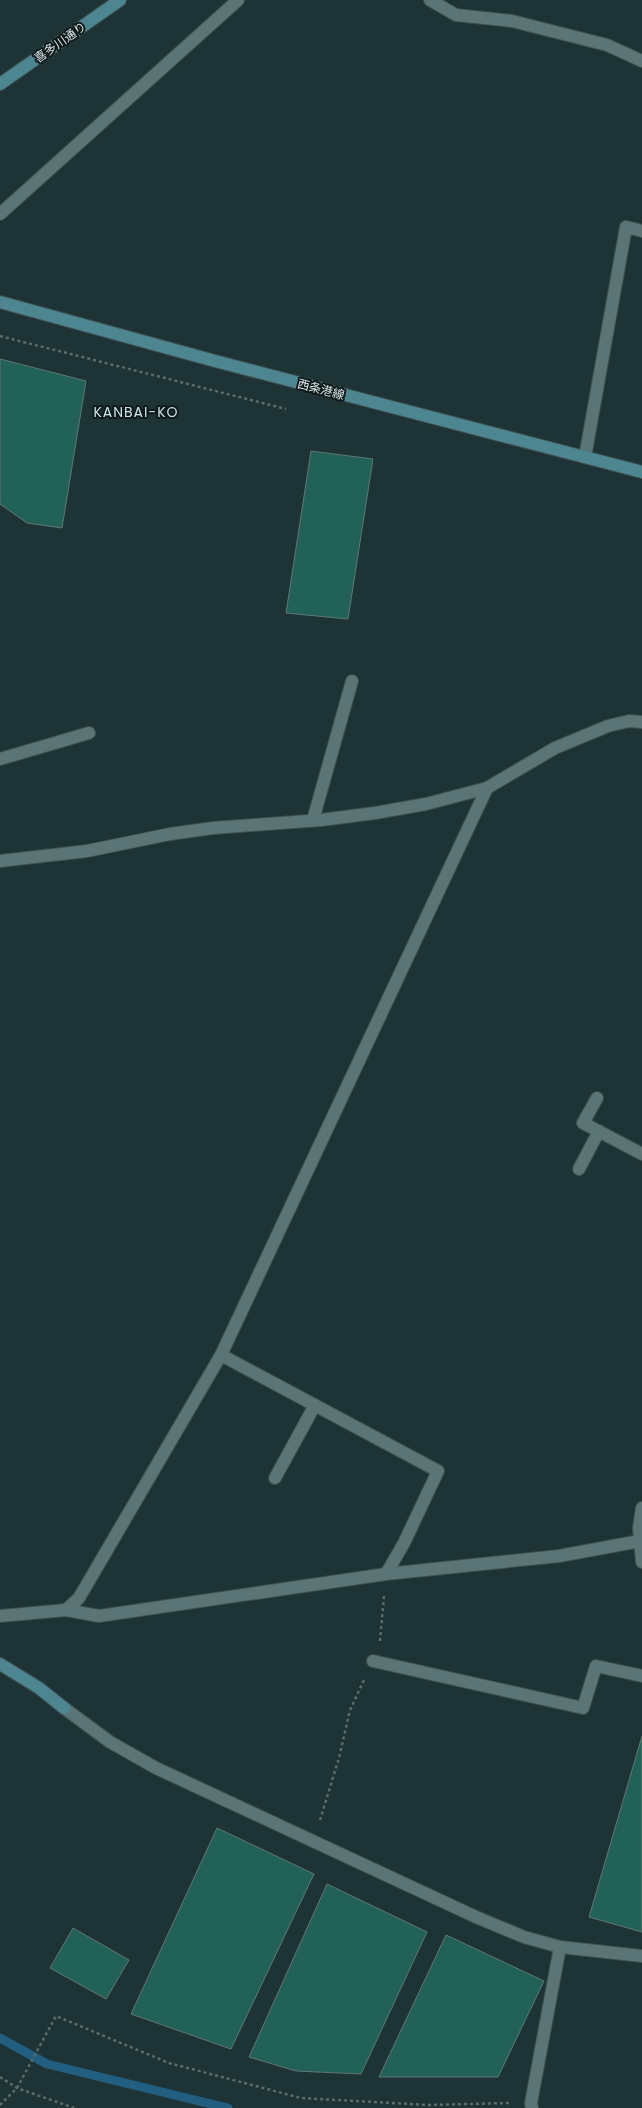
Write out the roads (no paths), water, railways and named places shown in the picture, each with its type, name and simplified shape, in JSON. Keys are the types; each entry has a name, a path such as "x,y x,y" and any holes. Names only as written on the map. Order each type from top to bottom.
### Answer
{"main road":[{"name":"喜多川通り","path":"0,84 120,0"},
{"name":"西条港線","path":"0,302 215,361 642,472"},
{"path":"0,1664 39,1688 64,1708"}],"street":[{"path":"0,214 238,0"},
{"path":"430,0 456,15 512,21 607,45 642,60"},
{"path":"585,457 626,227 642,231"},
{"path":"313,820 352,682"},
{"path":"0,861 87,851 170,834 375,813 426,804 487,788 555,748 608,726 629,721 642,722"},
{"path":"0,759 90,733"},
{"path":"66,1610 79,1598 221,1355 487,788"},
{"path":"597,1098 584,1123 642,1154"},
{"path":"579,1169 598,1131"},
{"path":"221,1355 438,1471 404,1543 386,1574"},
{"path":"275,1478 315,1406"},
{"path":"642,1508 639,1528 642,1562"},
{"path":"0,1616 66,1610 99,1616 386,1574 559,1556 640,1541"},
{"path":"372,1661 583,1708 596,1666 642,1676"},
{"path":"64,1708 110,1742 156,1768 476,1917 524,1937 560,1947 642,1956"},
{"path":"532,2105 560,1947"}],"waterway":[{"path":"0,2038 47,2064 228,2108"}],"district":[{"name":"KANBAI-KO","path":"136,412"}]}
